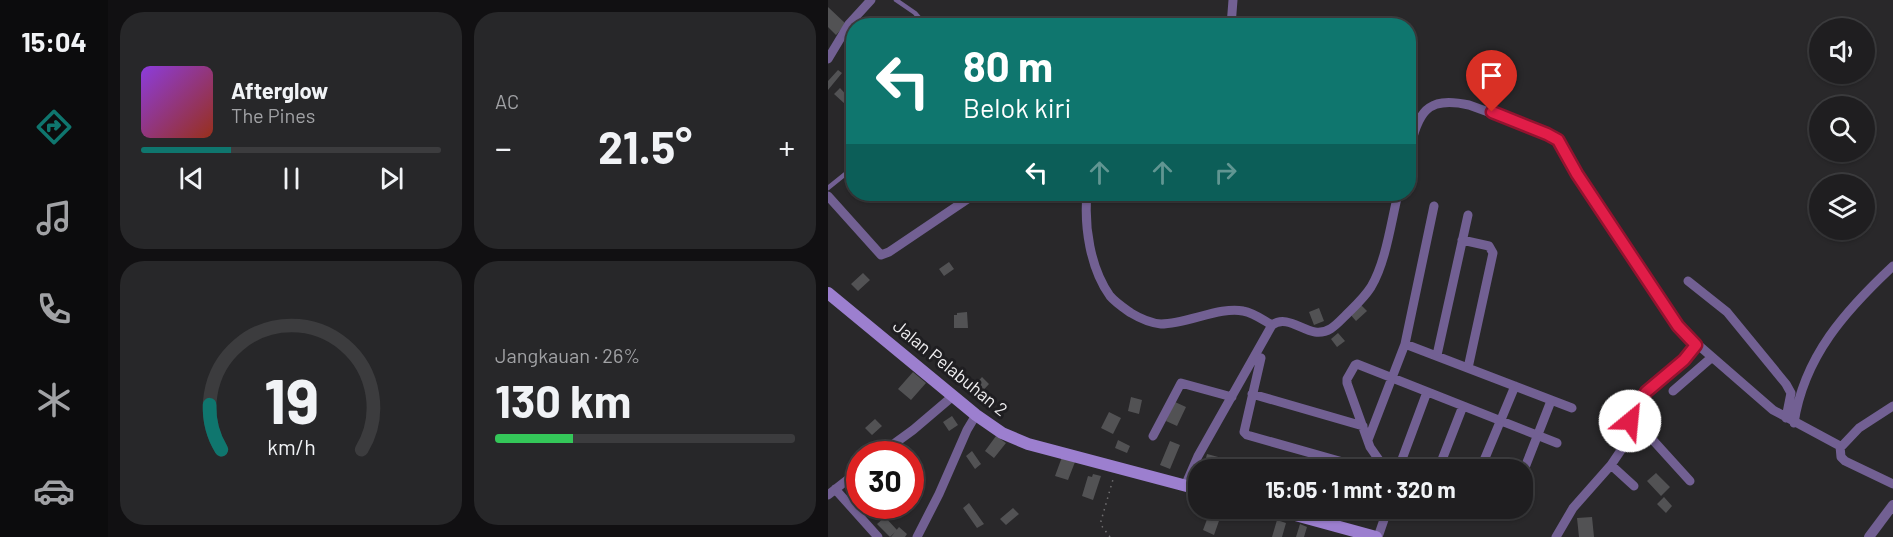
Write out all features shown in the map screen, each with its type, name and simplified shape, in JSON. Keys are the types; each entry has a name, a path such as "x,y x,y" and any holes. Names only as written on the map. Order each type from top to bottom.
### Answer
{"main road":[{"name":"Jalan Pelabuhan 2","path":"828,293 994,429 1017,441 1188,487"},
{"path":"1311,519 1377,537"}],"street":[{"path":"854,18 871,0"},
{"path":"1232,18 1233,0"},
{"path":"828,59 846,29"},
{"path":"1416,129 1420,116 1425,110 1438,103 1456,102 1552,135 1558,140 1577,174 1678,326 1696,345 1773,410 1841,447"},
{"path":"828,196 881,255 889,252 965,201"},
{"path":"1087,201 1089,234 1095,263 1110,296 1144,321 1168,324 1238,310 1250,312 1272,325"},
{"path":"1185,486 1198,456 1272,325 1284,320 1314,332 1326,332 1335,327 1359,303 1378,272 1396,201"},
{"path":"1368,440 1405,344 1434,206"},
{"path":"1437,356 1468,215"},
{"path":"1462,240 1489,246 1493,253 1468,368"},
{"path":"1790,420 1798,396 1821,346 1848,312 1893,266"},
{"path":"1688,281 1727,312 1786,384 1791,393 1790,420"},
{"path":"1405,344 1572,408"},
{"path":"1556,537 1573,508 1611,465 1634,431 1630,418 1646,392 1684,360 1696,345"},
{"path":"1261,358 1244,432 1247,435 1332,459"},
{"path":"1673,391 1711,358"},
{"path":"1379,459 1368,440 1347,383 1347,379 1357,364 1557,443"},
{"path":"1153,436 1181,383 1232,397"},
{"path":"1485,459 1515,386"},
{"path":"1402,459 1427,392"},
{"path":"1252,394 1363,426"},
{"path":"899,441 953,396"},
{"path":"1529,459 1551,401"},
{"path":"1442,459 1463,406"},
{"path":"1893,406 1859,428 1841,447 1841,455 1845,461 1893,484"},
{"path":"917,537 976,415"},
{"path":"1633,427 1651,438 1690,481"},
{"path":"1611,465 1634,486"},
{"path":"846,481 832,492 878,537"},
{"path":"1869,537 1893,505"},
{"path":"1377,537 1384,519"}],"lane":[{"path":"896,0 919,18"},
{"path":"828,188 846,173"}],"path":[{"path":"1110,537 1101,521 1117,467"}],"building":[{"path":"828,7 846,24 836,35 828,27"},
{"path":"838,70 842,73 828,90 828,81"},
{"path":"840,88 846,95 846,103 845,104 834,94"},
{"path":"949,262 954,269 944,276 939,269"},
{"path":"863,273 870,280 858,291 851,284"},
{"path":"1359,303 1367,311 1356,321 1349,313"},
{"path":"1319,308 1324,321 1314,325 1309,312"},
{"path":"967,312 968,328 954,328 954,315"},
{"path":"1338,333 1345,341 1337,347 1331,339"},
{"path":"913,372 926,383 911,400 898,389"},
{"path":"982,377 989,384 978,396 971,389"},
{"path":"1131,397 1142,400 1139,414 1128,411"},
{"path":"1175,402 1186,407 1177,426 1166,421"},
{"path":"1109,412 1121,418 1113,434 1101,428"},
{"path":"952,416 958,425 949,431 943,422"},
{"path":"875,419 882,426 872,435 865,428"},
{"path":"996,436 1006,443 994,458 985,451"},
{"path":"1118,440 1130,446 1127,453 1115,448"},
{"path":"1170,441 1180,445 1170,469 1160,465"},
{"path":"972,451 981,464 975,469 966,456"},
{"path":"1207,454 1222,458 1222,459 1206,459"},
{"path":"1062,457 1075,462 1068,480 1055,476"},
{"path":"1656,473 1670,487 1661,496 1647,481"},
{"path":"1093,474 1101,476 1093,500 1082,496 1088,476 1092,477"},
{"path":"1664,497 1672,506 1666,513 1657,504"},
{"path":"969,503 984,524 977,528 963,508"},
{"path":"1013,508 1019,514 1006,525 1000,519"},
{"path":"1592,517 1594,537 1579,537 1577,518"},
{"path":"883,519 887,519 897,530 890,537 877,524"},
{"path":"1207,519 1220,519 1214,535 1203,530"},
{"path":"1277,520 1286,523 1282,537 1272,537"},
{"path":"1300,524 1307,527 1304,537 1296,537"},
{"path":"899,527 907,534 905,537 891,537"}],"route":[{"path":"1492,112 1552,135 1558,140 1577,174 1678,326 1696,345 1684,360 1646,392 1630,421"}]}
